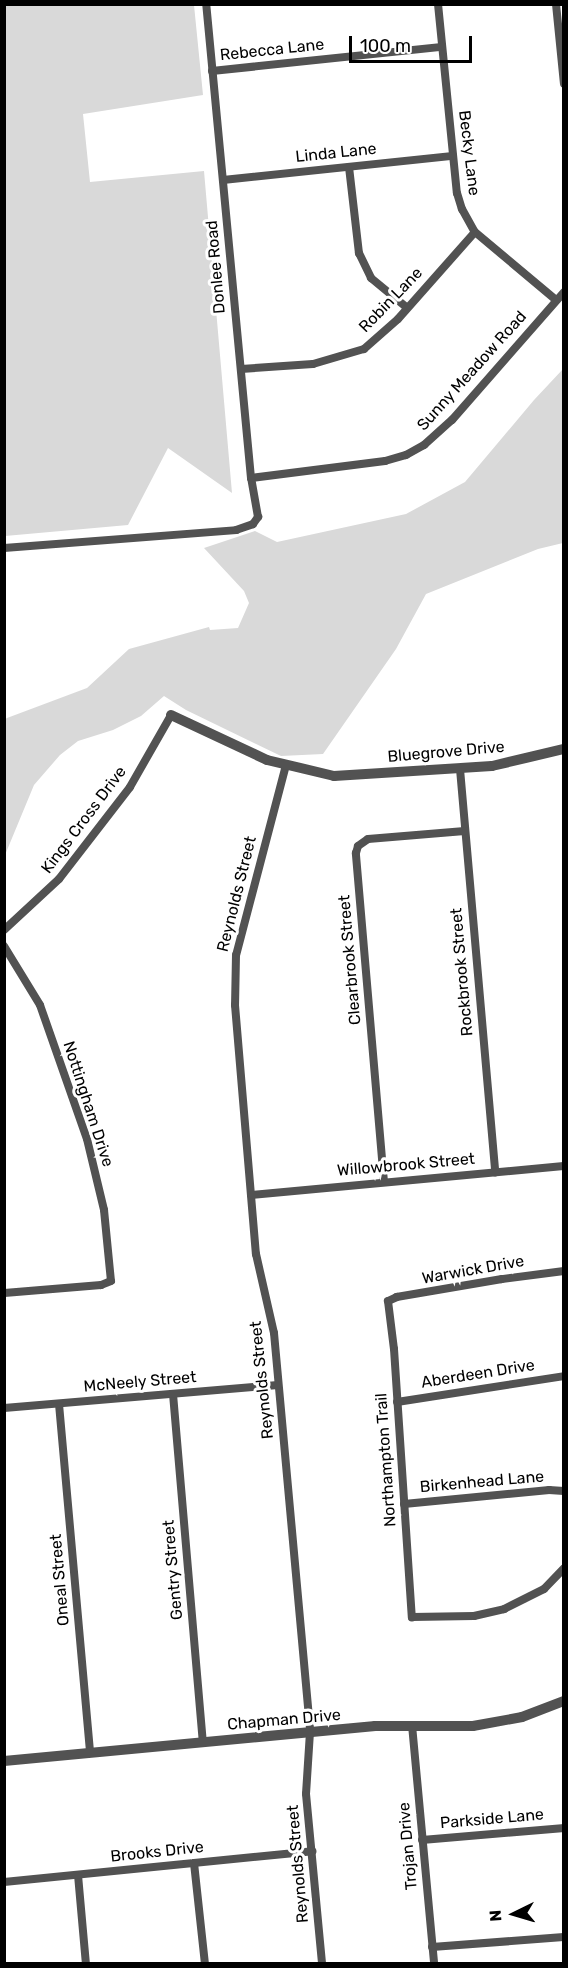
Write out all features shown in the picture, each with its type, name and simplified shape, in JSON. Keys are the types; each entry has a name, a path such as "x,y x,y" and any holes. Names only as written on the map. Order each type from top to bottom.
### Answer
{"street":[{"name":"Donlee Road","path":"4,548 236,530 253,524 258,517 251,478 206,4"},
{"name":"Becky Lane","path":"438,4 458,199 475,232 556,300"},
{"path":"556,4 564,84"},
{"name":"Rebecca Lane","path":"212,71 442,47"},
{"name":"Linda Lane","path":"223,180 453,156"},
{"path":"349,167 359,253 372,278 406,307"},
{"name":"Robin Lane","path":"241,369 313,364 348,356 377,339 398,319 406,307 475,232"},
{"name":"Sunny Meadow Road","path":"251,478 385,461 406,455 424,445 452,420 564,292"},
{"name":"Bluegrove Drive","path":"171,715 267,760 334,776 492,766 564,749"},
{"name":"Kings Cross Drive","path":"4,930 59,879 130,787 171,715"},
{"name":"Reynolds Street","path":"286,765 236,955 234,974 256,1254 274,1333 310,1732 306,1794 322,1964"},
{"name":"Rockbrook Street","path":"460,769 495,1172"},
{"name":"Clearbrook Street","path":"384,1182 356,853 358,846 368,839 465,831"},
{"name":"Nottingham Drive","path":"4,946 40,1005 87,1139 104,1210 111,1281 101,1285 4,1293"},
{"name":"Willowbrook Street","path":"251,1195 564,1166"},
{"name":"Warwick Drive","path":"388,1301 397,1297 502,1279 564,1272"},
{"name":"Northampton Trail","path":"388,1301 412,1617 474,1616 504,1609 544,1589 564,1568"},
{"name":"Aberdeen Drive","path":"397,1402 564,1376"},
{"name":"McNeely Street","path":"4,1408 278,1385"},
{"name":"Gentry Street","path":"173,1394 203,1742"},
{"name":"Oneal Street","path":"59,1404 90,1753"},
{"name":"Birkenhead Lane","path":"404,1504 564,1491"},
{"name":"Chapman Drive","path":"4,1761 310,1732 412,1725 473,1726 522,1717 564,1701"},
{"name":"Trojan Drive","path":"412,1725 434,1964"},
{"name":"Parkside Lane","path":"422,1840 564,1828"},
{"name":"Brooks Drive","path":"4,1882 312,1851"},
{"path":"194,1863 205,1964"},
{"path":"78,1875 86,1964"},
{"path":"432,1947 564,1937"}],"shaded area":[{"path":"5,4 194,5 203,95 83,114 90,182 204,171 232,493 168,448 128,525 5,536"},
{"path":"563,369 563,543 538,549 426,594 396,649 323,754 281,756 186,710 164,696 141,716 113,730 78,741 60,755 34,785 5,855 4,720 87,688 129,649 209,627 210,630 238,628 249,603 244,591 204,548 255,531 277,542 406,514 465,482"}]}
